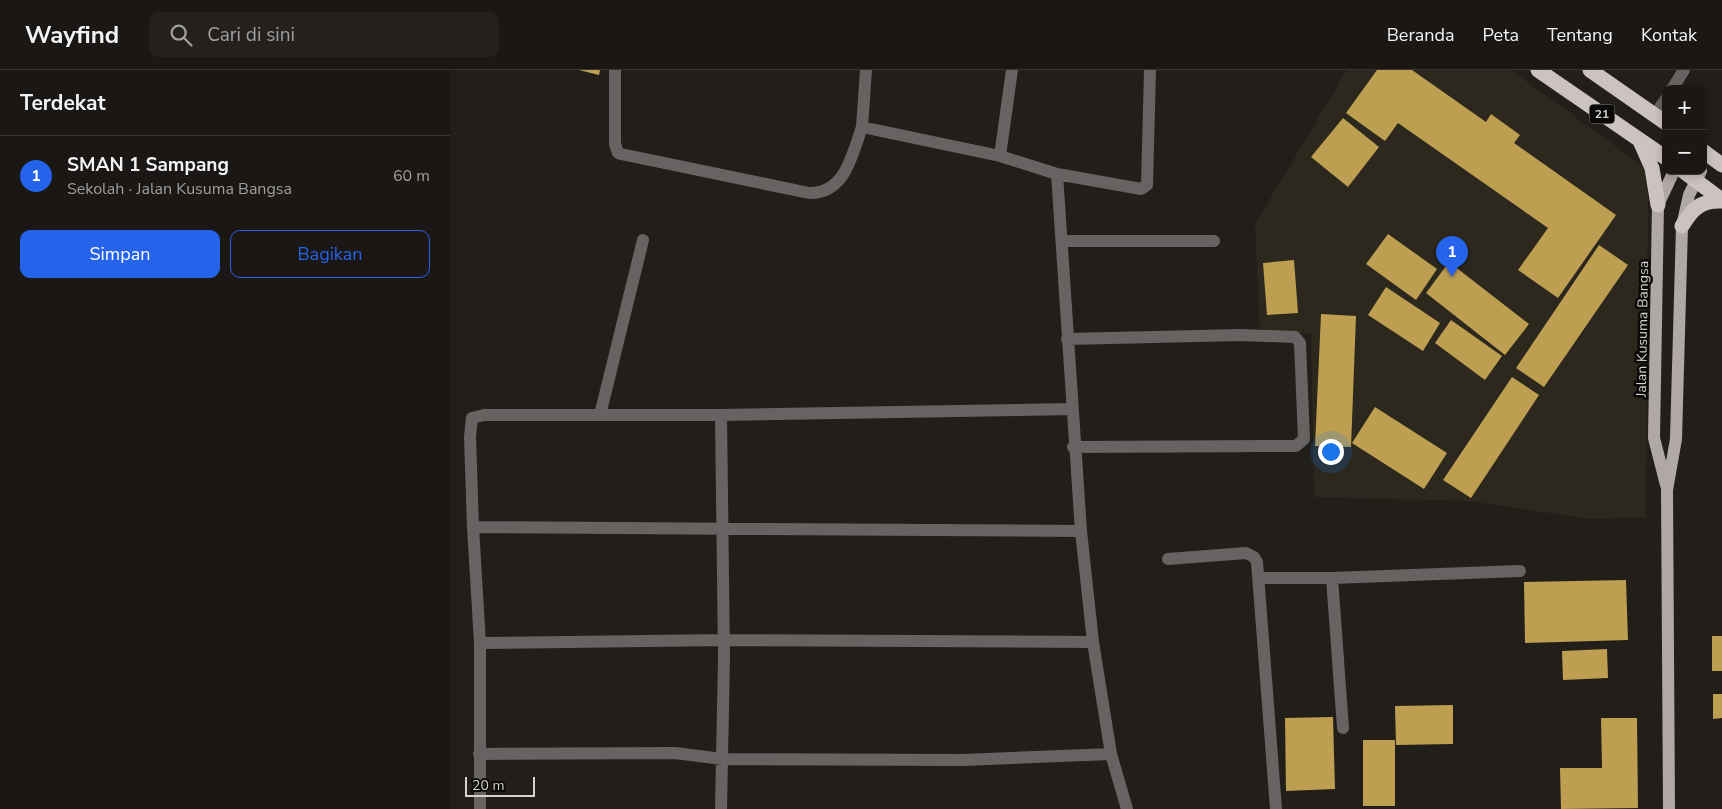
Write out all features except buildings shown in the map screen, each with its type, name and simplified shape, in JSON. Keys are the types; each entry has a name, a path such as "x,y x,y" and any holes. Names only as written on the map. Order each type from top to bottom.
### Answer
{"highway":[{"name":"21","path":"1538,70 1662,155"},
{"name":"21","path":"1590,70 1660,119"},
{"path":"1640,141 1652,168 1658,205"},
{"path":"1694,175 1722,201"},
{"path":"1682,226 1692,210 1700,204 1722,201"}],"main road":[{"name":"Jalan Kusuma Bangsa","path":"1667,490 1654,438 1658,205 1672,175"},
{"name":"Jalan Kusuma Bangsa","path":"1669,809 1667,490 1676,439 1682,226 1684,209 1693,175"}],"street":[{"path":"615,70 615,144 618,153 810,193 820,193 836,185 843,177 862,127 866,70"},
{"path":"1000,156 1012,70"},
{"path":"862,127 1000,156 1057,174 1140,189 1147,186 1150,70"},
{"path":"1675,85 1684,70"},
{"path":"1057,174 1080,531 1093,642 1111,754 1127,809"},
{"path":"600,415 643,240"},
{"path":"1062,241 1214,241"},
{"path":"1068,339 1240,335 1295,337 1300,343 1304,439 1296,446 1074,446"},
{"path":"480,809 480,642 473,527 470,437 472,418 484,414 721,415 1072,409"},
{"path":"721,415 724,529 721,809"},
{"path":"473,527 1080,531"},
{"path":"1168,559 1246,553 1254,557 1259,578 1276,809"},
{"path":"1259,578 1332,578 1520,571"},
{"path":"1332,578 1342,728"},
{"path":"480,642 724,640 1093,642"},
{"path":"479,754 675,753 722,759 963,760 1111,754"}],"shaded area":[{"path":"1347,70 1511,70 1648,170 1646,517 1590,519 1468,501 1314,497 1311,334 1260,331 1255,224"}],"place":[{"name":"SMAN 1 Sampang","path":"1452,277"}]}
